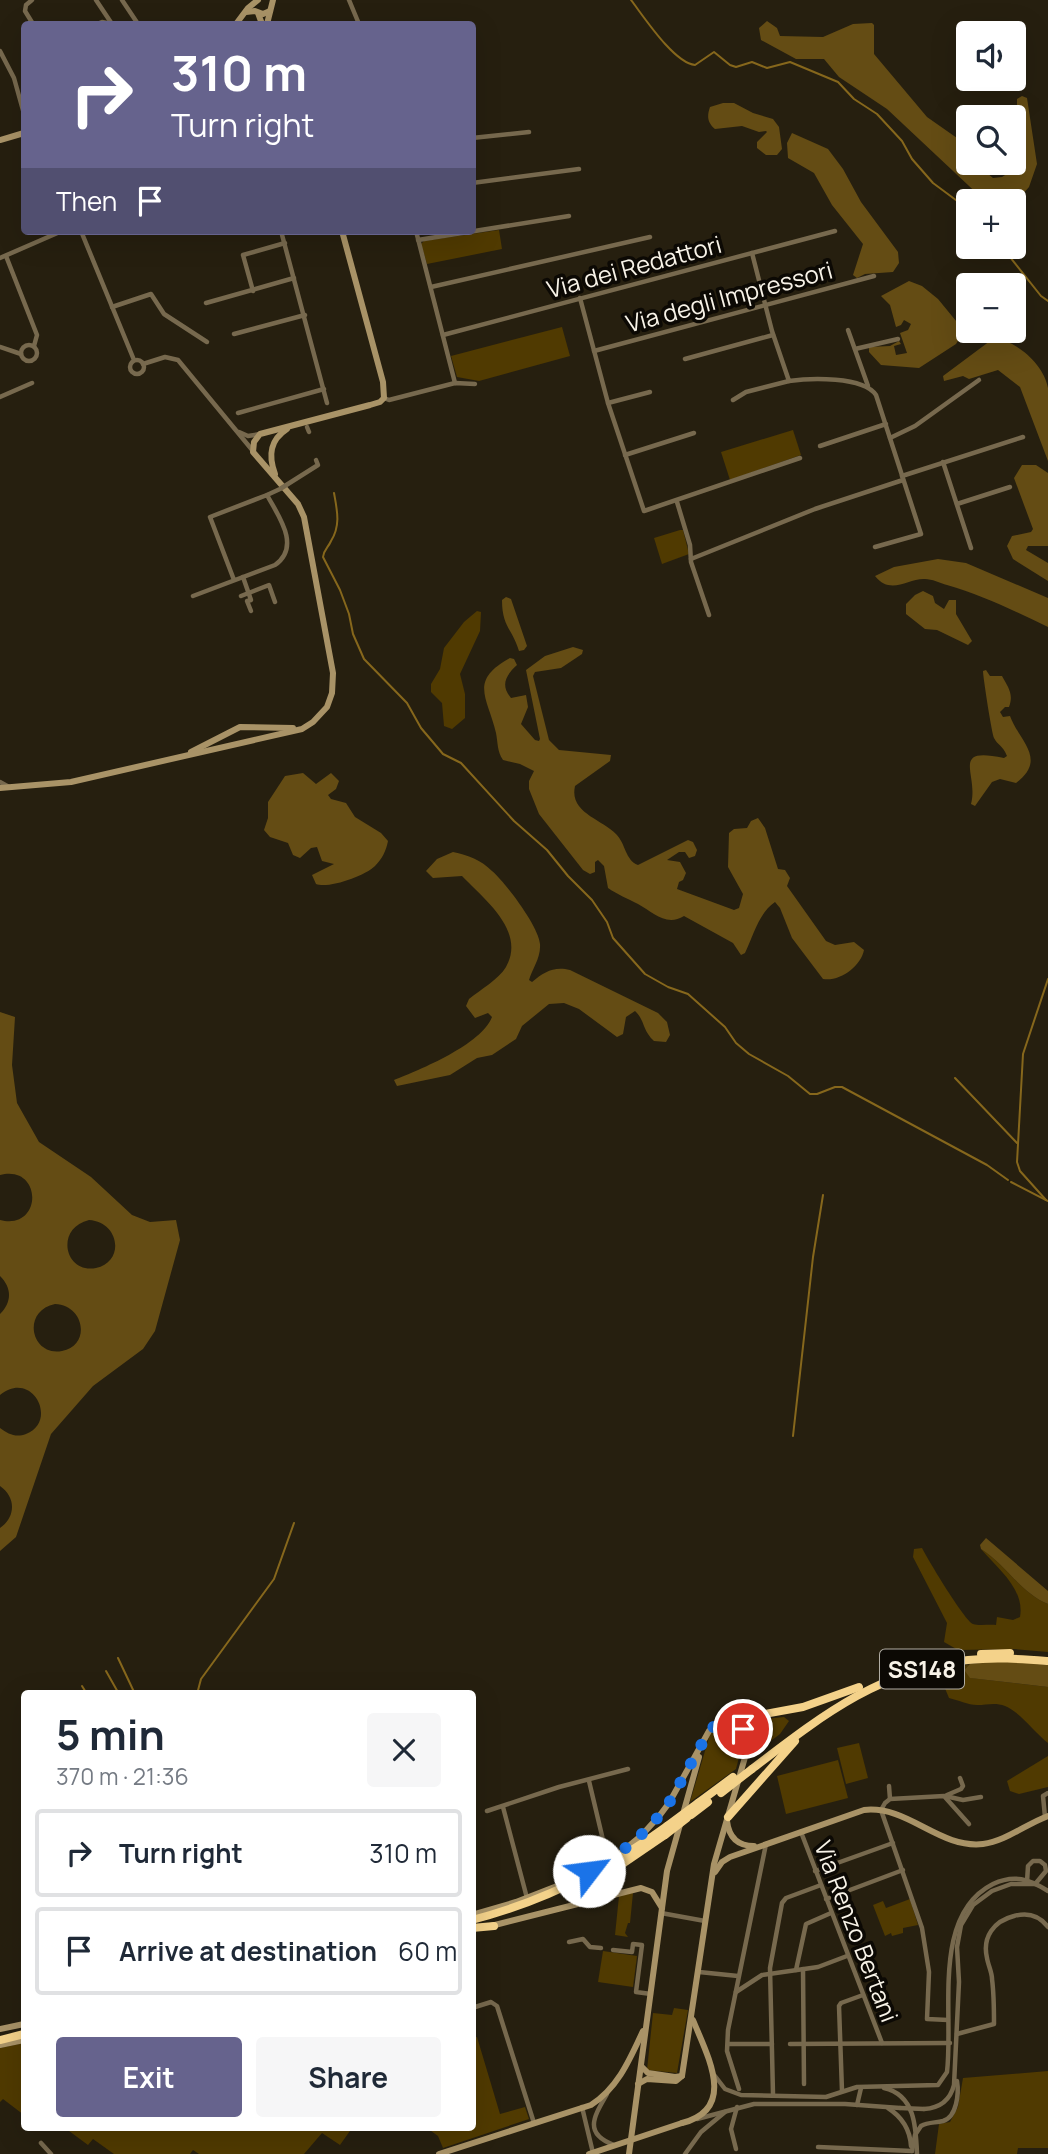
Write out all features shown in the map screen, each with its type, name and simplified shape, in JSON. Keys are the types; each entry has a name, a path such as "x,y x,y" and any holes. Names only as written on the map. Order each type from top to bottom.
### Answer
{"highway":[{"name":"SS148","path":"476,1919 526,1905 621,1859 691,1815 825,1708 859,1687 911,1666 965,1654 1001,1653 1048,1659"},
{"name":"SS148","path":"476,1927 527,1910 583,1886 639,1854 733,1777 861,1692 913,1671 968,1660 1048,1659"},
{"path":"723,1721 803,1707 859,1687"},
{"path":"728,1817 809,1726"},
{"path":"476,1928 494,1926"},
{"path":"1,2040 21,2035"}],"street":[{"path":"31,21 25,11 26,5 32,0"},
{"path":"96,0 110,21"},
{"path":"122,0 136,21"},
{"path":"349,0 358,21"},
{"path":"258,1 255,6 261,21"},
{"path":"238,21 258,1"},
{"path":"244,13 265,14 271,4"},
{"path":"99,21 103,10"},
{"path":"0,51 14,78 21,103"},
{"path":"476,138 529,132"},
{"path":"0,140 21,134"},
{"path":"476,182 579,169"},
{"path":"476,231 569,216"},
{"name":"Via dei Redattori","path":"443,335 835,231"},
{"path":"0,347 21,354 26,360 34,360 38,353 34,346 37,334 3,257 53,235"},
{"path":"82,235 134,360"},
{"path":"282,235 327,403"},
{"path":"343,235 383,382 384,398"},
{"path":"417,235 455,383"},
{"path":"418,240 449,235"},
{"path":"430,287 650,237"},
{"path":"253,291 243,255 285,243"},
{"path":"752,253 773,335 789,381"},
{"name":"Via degli Impressori","path":"594,351 874,276"},
{"path":"206,303 294,278"},
{"path":"112,307 150,293 163,313 207,342"},
{"path":"580,298 608,404 644,512 800,458"},
{"path":"233,334 305,315"},
{"path":"848,330 868,387 876,395 921,534 875,547"},
{"path":"685,359 773,335"},
{"path":"855,349 898,339"},
{"path":"21,354 24,347 34,346"},
{"path":"0,788 64,783 302,729 313,723 325,710 331,696 333,680 304,517 298,504 178,360 163,357 144,364"},
{"path":"134,360 130,367 134,373 142,371 144,364"},
{"path":"134,360 144,364"},
{"path":"733,400 748,392 789,381 825,379 868,387"},
{"path":"890,438 915,426 979,380"},
{"path":"0,397 32,383"},
{"path":"384,398 389,400 455,383 475,384"},
{"path":"238,413 324,389"},
{"path":"608,404 650,392"},
{"path":"236,429 247,435 261,433 380,402 384,398"},
{"path":"820,446 886,424"},
{"path":"255,453 264,455 283,431 295,425"},
{"path":"261,433 269,437 272,447 271,461 277,479"},
{"path":"255,453 254,442 261,433"},
{"path":"625,454 694,433"},
{"path":"691,559 815,509 943,463 1023,438"},
{"path":"234,580 210,517 280,489 318,466 316,460"},
{"path":"943,463 971,548"},
{"path":"957,504 1010,487"},
{"path":"193,596 275,565 284,556 284,524 267,495"},
{"path":"677,502 709,615"},
{"path":"243,577 251,600 247,601 251,611"},
{"path":"241,596 269,585 275,602"},
{"path":"250,741 258,732 254,726"},
{"path":"180,757 240,727 302,729"},
{"path":"225,733 225,741 232,745"},
{"path":"0,782 9,787"},
{"path":"476,1913 527,1898 608,1861 636,1840 669,1803 709,1731 723,1721 741,1727 748,1741 712,1880 682,2076 676,2081 646,2079 638,2084"},
{"path":"629,2154 670,1854 702,1745"},
{"path":"487,1811 559,1787 628,1769"},
{"path":"944,1796 961,1789 960,1778"},
{"path":"589,1781 608,1861"},
{"path":"889,1786 890,1799"},
{"path":"712,1880 724,1860 864,1810 881,1810 906,1818 951,1840 968,1844 995,1841 1046,1817 1043,1796 1048,1793"},
{"path":"944,1796 968,1824"},
{"path":"948,2020 927,2019 929,1979 920,1917 881,1810 890,1799 944,1796 962,1800 981,1797"},
{"path":"669,1803 678,1798 683,1808"},
{"path":"503,1807 527,1898"},
{"path":"728,1817 729,1832 736,1841 745,1845 763,1844"},
{"name":"Via Renzo Bertani","path":"800,1831 882,2043"},
{"path":"816,1871 893,1843"},
{"path":"739,2089 727,2045 763,1844"},
{"path":"1027,1881 1030,1864 1037,1860 1045,1862 1045,1874 1036,1884"},
{"path":"826,1899 903,1870"},
{"path":"692,2017 720,2085 731,2093 826,2097 861,2087 934,2087 941,2083 947,2074 950,1975 955,1929 971,1900 998,1882 1015,1878 1036,1884 1048,1891"},
{"path":"915,2135 923,2124 944,2121 951,2115 958,2094 957,1947 959,1934 970,1909 997,1888 1027,1881"},
{"path":"773,2094 770,1973 782,1902 821,1885"},
{"path":"494,1926 641,1888 652,1892 662,1911"},
{"path":"662,1911 706,1922"},
{"path":"796,1970 806,1923 831,1913"},
{"path":"957,2034 993,2024 992,1977 985,1949 986,1940 993,1927 1004,1919 1021,1914 1037,1917 1048,1927"},
{"path":"569,1942 583,1939 590,1947 601,1948"},
{"path":"613,1950 632,1952 633,1944 642,1945 636,1992 651,1994"},
{"path":"735,1992 761,1975 821,1966 847,1956"},
{"path":"803,1969 804,2084"},
{"path":"699,1972 738,1976"},
{"path":"950,1975 959,1975"},
{"path":"845,2104 849,2097 844,2090 842,2072 839,2006 863,1995"},
{"path":"476,2007 491,2003 497,2006 534,2123"},
{"path":"615,2145 600,2138 593,2124 595,2114 634,2053 647,2023"},
{"path":"0,2029 21,2025"},
{"path":"790,2044 957,2043"},
{"path":"727,2045 772,2044"},
{"path":"641,2061 643,2070 648,2073 682,2076"},
{"path":"693,2121 705,2112 713,2099 715,2088 712,2069"},
{"path":"582,2107 591,2153 738,2106 845,2104 924,2109 939,2106 947,2101 953,2092 956,2074"},
{"path":"857,2105 857,2094 861,2087"},
{"path":"876,2087 895,2091 905,2098 911,2110 915,2135 914,2153"},
{"path":"443,2153 582,2107 601,2098 609,2090"},
{"path":"736,2150 732,2128 738,2106"},
{"path":"887,2107 907,2127 914,2153"},
{"path":"685,2154 701,2133 728,2110"},
{"path":"41,2143 51,2154"},
{"path":"818,2147 914,2153"}],"shaded area":[{"path":"767,21 777,28 780,36 823,37 853,24 872,23 874,54 927,117 956,137 956,174 887,109 839,77 824,59 796,59 761,40 759,28"},
{"path":"1022,96 1027,98 1037,164 1029,187 1026,190 972,189 957,175 989,175 993,178 1026,175 1026,105 1017,105 1017,99"},
{"path":"734,103 773,119 779,127 782,149 777,155 766,155 757,148 757,142 766,131 759,132 742,126 715,129 710,124 708,113 710,107"},
{"path":"792,133 828,149 843,169 861,202 898,252 899,263 893,272 865,274 857,278 853,275 863,244 832,205 814,173 788,158 787,143"},
{"path":"499,230 502,249 427,264 421,244 424,241"},
{"path":"909,281 922,286 938,299 956,321 956,344 919,368 881,365 869,352 869,347 890,346 899,341 901,344 894,346 896,355 907,353 900,333 908,330 911,324 904,320 896,327 890,305 881,296"},
{"path":"562,327 570,356 479,381 457,377 451,356"},
{"path":"987,343 1010,343 1020,349 1041,371 1048,388 1048,461 1020,387 998,370 969,379 963,376 944,381 943,376"},
{"path":"793,430 801,455 730,480 721,452"},
{"path":"1022,465 1036,465 1048,473 1048,546 1028,546 1026,550 1048,563 1048,581 1013,559 1007,546 1012,536 1031,532 1033,529 1014,478"},
{"path":"683,530 689,554 662,564 654,538"},
{"path":"938,559 966,563 1048,598 1048,627 986,598 933,580 919,579 900,585 887,585 875,576 894,567"},
{"path":"923,591 933,596 935,603 944,609 949,600 956,600 956,614 972,641 968,645 937,630 925,629 906,614 906,604"},
{"path":"506,597 511,599 527,646 524,650 519,651 506,622 502,600"},
{"path":"477,611 481,612 480,631 460,674 465,694 465,718 452,729 444,726 442,703 431,692 431,684 440,669 444,648 464,622"},
{"path":"573,647 583,650 582,654 561,668 535,672 533,676 549,740 559,750 611,755 610,761 575,786 574,795 582,809 616,834 630,859 638,865 688,840 693,842 697,850 695,856 689,858 685,852 679,852 667,860 680,862 686,873 677,889 734,910 739,908 743,894 728,867 729,833 734,829 747,828 751,821 758,818 765,828 778,869 785,870 790,878 787,886 826,941 835,945 854,942 864,950 859,962 849,972 836,978 823,979 792,938 775,902 761,918 745,953 741,955 733,943 684,916 665,919 608,888 604,866 598,860 595,862 595,872 590,874 583,870 539,814 529,789 529,781 534,771 501,757 484,691 489,674 510,658 514,659 517,665 507,676 506,689 511,698 526,695 528,707 521,724 539,741 526,670 545,656"},
{"path":"986,670 990,676 1002,676 1008,687 1011,694 1009,707 1000,712 1003,717 1010,716 1031,758 1030,766 1016,783 1000,779 992,782 975,806 971,804 971,759 987,755 1004,758 1007,756 993,735 983,675"},
{"path":"303,773 316,784 331,773 339,781 336,789 328,795 331,799 346,803 355,817 381,833 388,841 382,858 370,870 337,883 316,884 312,875 334,864 322,861 317,847 311,848 300,858 293,855 288,843 270,837 264,830 268,818 268,802 285,776"},
{"path":"453,852 488,867 505,885 534,927 540,949 529,980 532,982 554,969 570,970 658,1013 667,1022 670,1035 666,1042 654,1041 635,1011 626,1017 623,1034 617,1037 579,1009 564,1003 549,1004 522,1026 516,1039 492,1055 477,1058 450,1075 397,1086 394,1080 449,1055 486,1027 492,1017 488,1013 475,1018 466,1006 469,999 503,971 511,954 511,941 500,917 462,876 433,878 426,871 437,859"},
{"path":"0,1012 15,1017 12,1065 17,1103 39,1142 91,1177 132,1215 150,1222 176,1220 180,1240 155,1331 143,1349 93,1386 51,1434 16,1537 0,1551 0,1528 9,1518 12,1507 9,1496 0,1486 0,1428 12,1435 26,1434 36,1428 41,1409 31,1392 22,1388 0,1395 0,1314 7,1305 9,1295 7,1285 0,1276 0,1220 14,1221 24,1216 30,1208 32,1198 30,1187 24,1179 14,1174 0,1175","holes":["89,1220 99,1222 107,1228 115,1242 115,1251 111,1258 96,1268 85,1268 77,1264 68,1249 71,1232","55,1304 73,1311 81,1326 77,1342 62,1351 51,1351 43,1347 34,1332 37,1315 44,1308"]},
{"path":"986,1538 1048,1591 1048,1604 1021,1586 981,1549 980,1545"},
{"path":"922,1548 955,1602 975,1625 996,1625 997,1617 1013,1620 1020,1617 1014,1588 981,1549 990,1555 1030,1593 1048,1604 1048,1652 1014,1649 958,1650 944,1642 947,1623 913,1557 914,1549"},
{"path":"1007,1660 1048,1665 1048,1687 970,1678 964,1670 970,1664"},
{"path":"970,1664 964,1670 971,1678 1048,1687 1048,1743 1005,1706 974,1705 949,1698 944,1686 945,1675 950,1670"},
{"path":"784,1717 789,1721 780,1734 750,1757 753,1736 743,1721"},
{"path":"719,1725 736,1725 744,1738 736,1769 690,1802 710,1734"},
{"path":"859,1743 868,1778 846,1784 837,1748"},
{"path":"1048,1756 1048,1787 1019,1794 1010,1791 1007,1781"},
{"path":"838,1760 848,1798 786,1814 777,1776"},
{"path":"633,1893 630,1923 625,1933 628,1937 615,1935 619,1896"},
{"path":"910,1899 918,1925 903,1928 903,1933 885,1936 873,1905 883,1901 886,1908"},
{"path":"603,1951 637,1956 633,1987 598,1982"},
{"path":"674,2008 688,2010 677,2073 647,2070 653,2013 672,2015"},
{"path":"476,2037 500,2114 525,2107 529,2119 443,2148 438,2136 431,2131 476,2131"},
{"path":"21,2044 21,2113 3,2099 0,2102 0,2048"},
{"path":"1048,2071 1048,2148 1018,2148 1017,2154 935,2154 939,2124 950,2122 958,2107 963,2078"},
{"path":"69,2131 350,2131 340,2145 322,2133 304,2154 199,2154 193,2150 190,2154 114,2154 93,2139 88,2145"}],"waterway":[{"path":"631,0 669,48 687,62 695,65 714,52 736,67 752,62 767,68 790,62 838,82 854,99 877,114 902,141 912,159 933,183 956,200"},
{"path":"1012,259 1048,301"},
{"path":"334,493 337,523 323,557 340,590 353,634 364,659 407,703 421,728 443,754 461,763 592,900 607,922 613,938 645,974 688,994 725,1027 736,1043 749,1054 788,1076 810,1094 842,1087 987,1165 1008,1180"},
{"path":"1046,1200 1020,1171 1017,1162 1023,1054 1048,979"},
{"path":"955,1078 1017,1143"},
{"path":"1011,1182 1048,1201"},
{"path":"793,1436 813,1257 823,1195"},
{"path":"198,1690 201,1679 274,1579 294,1523"},
{"path":"118,1658 133,1690"},
{"path":"106,1671 117,1690"},
{"path":"82,1686 84,1690"}],"route":[{"path":"589,1871 627,1848 653,1824 669,1803 711,1728 726,1721 743,1729"}]}
